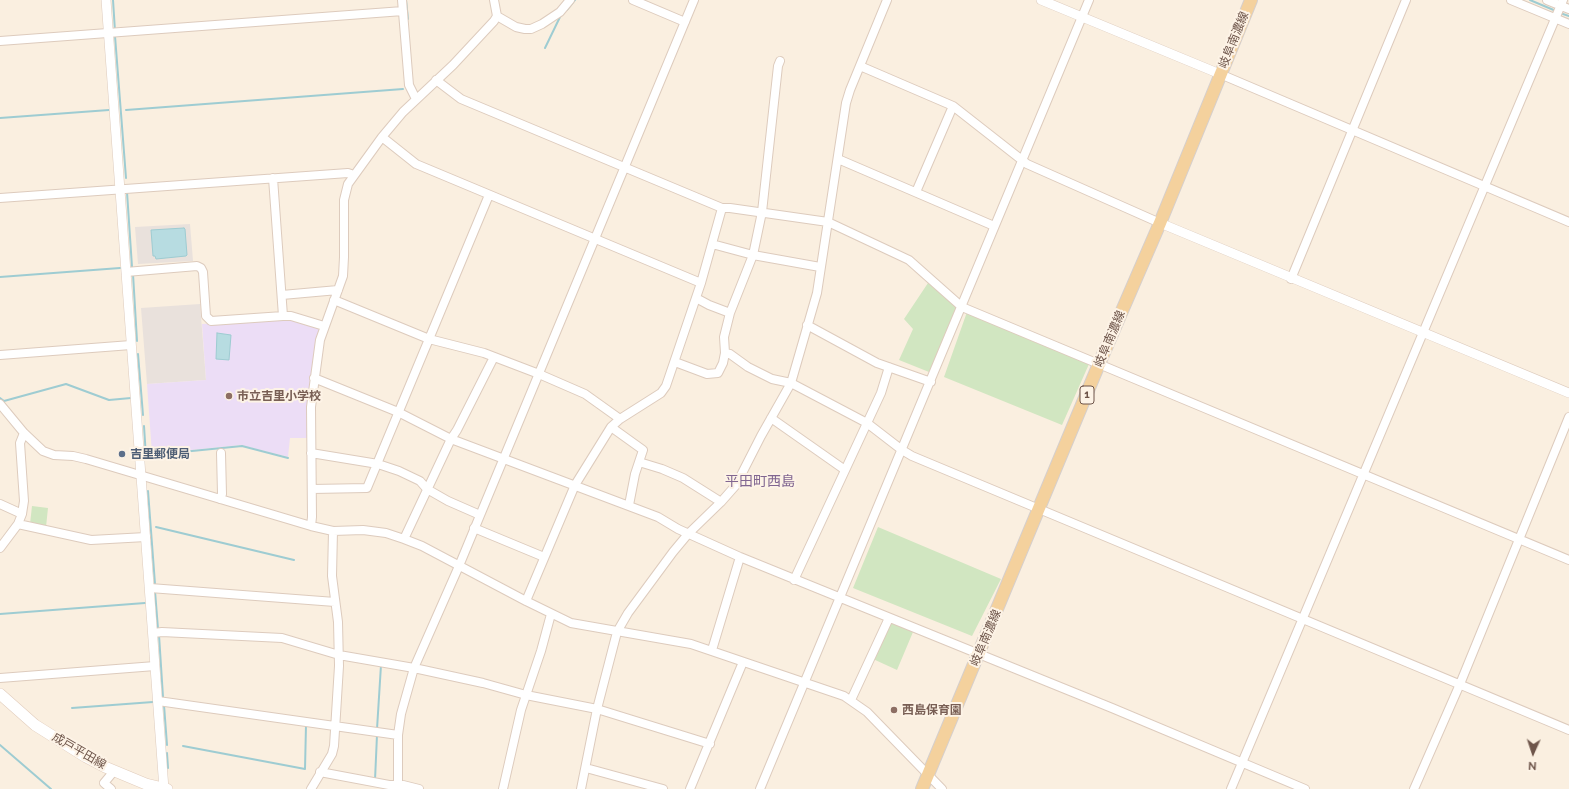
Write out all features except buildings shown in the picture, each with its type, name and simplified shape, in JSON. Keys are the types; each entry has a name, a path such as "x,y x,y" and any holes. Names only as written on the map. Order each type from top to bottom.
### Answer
{"main road":[{"name":"岐阜南濃線","path":"922,789 1099,364 1160,224 1251,0"},
{"name":"成戸平田線","path":"0,694 35,724 86,757 146,784 165,789"}],"street":[{"path":"106,0 113,33 120,190 165,789"},
{"path":"402,0 409,85 416,99"},
{"path":"494,0 497,16 516,27 524,29 531,29 542,24 560,12 570,0"},
{"path":"633,0 685,22"},
{"path":"398,787 398,735 401,714 414,668 459,566 694,0"},
{"path":"581,789 597,709 617,632 628,613 650,582 688,534 736,485 761,436 791,383 817,293 846,103 887,0"},
{"path":"1041,0 1352,129 1484,187 1569,222"},
{"path":"760,789 1089,0"},
{"path":"1292,278 1406,0"},
{"path":"1511,0 1569,24"},
{"path":"1547,0 1561,4 1569,9"},
{"path":"1231,789 1561,4"},
{"path":"0,41 403,11"},
{"path":"311,526 311,407 314,378 320,340 343,276 344,200 348,184 382,137 403,112 453,64 497,16"},
{"path":"675,362 707,374 718,373 723,363 725,353 724,337 730,313 753,255 762,212 778,66 780,61"},
{"path":"860,66 953,106 1021,161 1160,224 1569,393"},
{"path":"436,80 461,99 722,208 762,212 828,222 909,260 962,307 1569,560"},
{"path":"916,192 953,106"},
{"path":"382,137 416,164 701,283"},
{"path":"838,159 994,226"},
{"path":"0,198 348,173 354,175"},
{"path":"274,178 284,316"},
{"path":"312,489 367,488 489,195"},
{"path":"526,601 575,485 611,427 620,418 661,393 666,386 701,283 722,208"},
{"path":"712,244 753,255 820,267"},
{"path":"126,272 197,266 201,268 203,272 206,316 211,320 291,316 324,326"},
{"path":"282,295 338,290"},
{"path":"696,298 730,313"},
{"path":"334,300 429,340 484,353 539,374 584,394 620,418"},
{"path":"807,325 877,363 931,382"},
{"path":"0,355 131,346"},
{"path":"725,353 730,354 748,367 772,379 791,383 867,423 912,456 1040,508 1569,730"},
{"path":"404,539 451,439 494,357"},
{"path":"794,580 881,393 889,367"},
{"path":"314,378 398,412 451,439 629,505 658,517 688,534 794,580 1305,789"},
{"path":"0,404 24,433 43,451 54,455 73,456 86,459 311,526 333,531 363,530 404,539 422,546 526,601 572,623 670,640 712,650 805,682 851,700 867,712 942,789"},
{"path":"1414,789 1460,684 1569,417"},
{"path":"771,418 844,470"},
{"path":"611,427 643,450 635,474 629,505"},
{"path":"0,548 18,524 22,514 24,501 20,443 24,433"},
{"path":"220,500 222,494 221,453"},
{"path":"311,453 378,464 399,471 420,481 427,489 448,501 480,515"},
{"path":"639,462 662,469 682,478 721,502"},
{"path":"0,504 22,514"},
{"path":"18,524 91,540 146,537"},
{"path":"474,528 544,557"},
{"path":"311,789 332,754 335,727 339,655 338,622 332,576 333,531"},
{"path":"712,650 740,557"},
{"path":"150,588 335,602"},
{"path":"503,789 521,710 542,651 552,614"},
{"path":"851,700 889,618"},
{"path":"153,633 162,632 282,638 339,655 414,668 483,683 526,695 597,709 710,744"},
{"path":"690,789 744,662"},
{"path":"0,678 155,666"},
{"path":"158,701 262,714 335,727 398,735"},
{"path":"586,768 662,789"},
{"path":"111,789 104,783 114,770"},
{"path":"320,772 398,787 419,789"}],"shaded area":[{"path":"190,224 193,261 138,264 135,227"},
{"path":"200,304 206,380 147,384 141,308"},
{"name":"市立吉里小学校","path":"288,319 320,329 308,438 290,438 288,457 241,445 152,454 147,384 206,380 202,324"}],"green space":[{"path":"928,283 958,306 929,372 899,360 913,329 904,319"},
{"path":"967,312 1089,364 1062,425 944,377"},
{"path":"32,506 48,508 46,527 30,524"},
{"path":"878,527 1001,579 972,636 853,588"},
{"path":"890,622 913,632 897,670 873,659"}],"water":[{"path":"184,228 186,256 156,259 155,256 153,256 151,230"},
{"path":"217,333 231,335 229,360 216,359"}],"waterway":[{"path":"113,0 115,31"},
{"path":"406,0 408,19"},
{"path":"567,10 575,0"},
{"path":"1530,0 1556,11"},
{"path":"1560,13 1569,16"},
{"path":"545,48 560,17"},
{"path":"115,36 126,178"},
{"path":"126,110 403,89"},
{"path":"0,118 109,110"},
{"path":"127,192 132,267"},
{"path":"0,277 120,268"},
{"path":"133,274 137,341"},
{"path":"138,354 143,415"},
{"path":"0,398 4,401 66,384 109,400 131,398"},
{"path":"144,426 146,457"},
{"path":"152,455 242,446 288,458"},
{"path":"148,491 155,584"},
{"path":"156,527 294,560"},
{"path":"155,591 158,629"},
{"path":"0,614 145,603"},
{"path":"159,635 163,697"},
{"path":"377,729 381,665"},
{"path":"72,708 153,702"},
{"path":"164,705 167,745"},
{"path":"183,746 305,769 306,725"},
{"path":"375,780 377,735"},
{"path":"0,745 51,789"},
{"path":"167,753 168,768"}],"place":[{"name":"市立吉里小学校","path":"229,396"},
{"name":"吉里郵便局","path":"122,454"},
{"name":"西島保育園","path":"894,710"}],"district":[{"name":"平田町西島","path":"760,482"}]}
